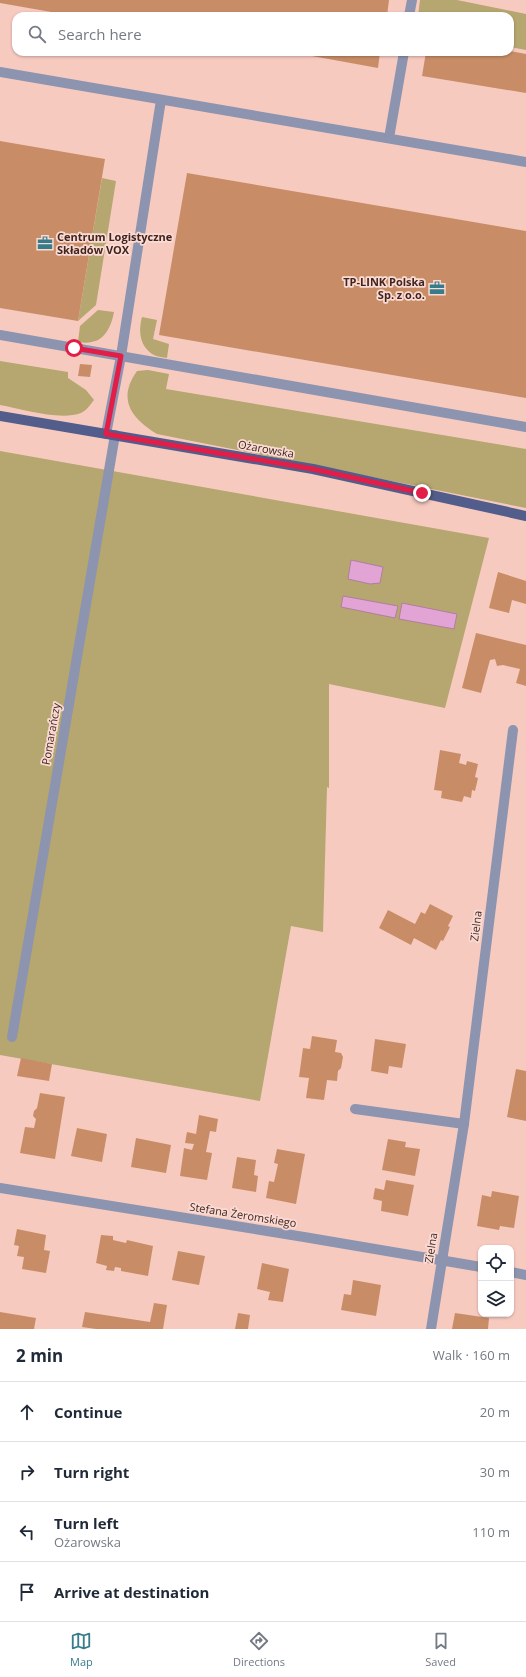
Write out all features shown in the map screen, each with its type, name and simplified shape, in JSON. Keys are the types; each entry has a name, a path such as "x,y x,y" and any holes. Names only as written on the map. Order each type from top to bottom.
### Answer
{"main road":[{"name":"Ożarowska","path":"0,416 313,469 526,516"}],"street":[{"path":"410,12 412,0"},
{"path":"389,138 403,56"},
{"path":"0,72 526,162"},
{"name":"Pomarańczy","path":"12,1037 110,435 161,100"},
{"path":"0,335 526,427"},
{"name":"Zielna","path":"431,1329 464,1124 513,730"},
{"path":"356,1109 464,1124"},
{"name":"Stefana Żeromskiego","path":"0,1188 478,1267"},
{"path":"514,1273 526,1275"}],"shaded area":[{"path":"420,0 457,0 526,14 526,50 514,48 514,12 418,12"},
{"path":"102,178 116,181 96,305 78,321"},
{"path":"98,310 114,312 107,331 98,340 93,342 78,342 80,326"},
{"path":"142,317 157,320 153,339 169,344 167,358 154,355 146,348 140,334"},
{"path":"0,361 68,372 68,378 86,390 94,400 87,409 81,413 63,416 41,414 0,405"},
{"path":"148,370 169,374 166,389 526,449 526,508 157,434 148,428 134,414 128,399 128,390 137,371"},
{"path":"0,451 489,538 445,708 329,684 329,788 327,787 323,932 291,926 260,1101 0,1055"},
{"path":"351,560 383,567 380,583 370,584 348,579"},
{"path":"343,596 398,606 395,618 341,607"},
{"path":"402,603 457,614 454,629 399,619"}],"building":[{"path":"0,0 389,0 388,12 51,12 0,3"},
{"path":"514,52 526,54 526,93 422,76 425,56 514,56"},
{"path":"312,56 380,56 378,68"},
{"name":"Centrum Logistyczne Składów VOX","path":"0,141 105,159 78,321 0,308"},
{"path":"187,173 526,231 526,398 159,335"},
{"path":"80,364 92,365 90,377 78,376"},
{"path":"498,572 526,581 526,604 512,600 509,613 489,608"},
{"path":"476,633 526,645 526,686 516,683 520,669 503,665 497,666 495,659 490,660 481,693 462,688"},
{"path":"440,750 461,754 459,763 466,765 467,761 478,764 475,777 478,778 475,791 472,790 471,798 464,796 462,802 441,798 442,791 434,790"},
{"path":"430,904 453,916 448,926 450,927 443,941 441,940 436,950 414,938 411,945 379,928 388,910 415,924 421,912 425,914"},
{"path":"312,1036 337,1040 335,1052 341,1053 343,1057 341,1068 338,1071 337,1081 327,1080 324,1100 306,1098 309,1078 299,1077 303,1048 310,1049"},
{"path":"375,1039 406,1044 402,1068 389,1066 388,1074 371,1071"},
{"path":"21,1058 52,1064 49,1081 17,1076"},
{"path":"516,1069 526,1071 526,1121 507,1117"},
{"path":"40,1093 65,1097 55,1159 20,1153 25,1127 34,1128 36,1119 33,1116 34,1111 37,1108"},
{"path":"199,1115 218,1119 216,1132 210,1131 206,1152 212,1153 207,1180 180,1176 184,1148 192,1150 194,1144 185,1143 187,1132 196,1134"},
{"path":"77,1128 107,1134 102,1162 71,1156"},
{"path":"136,1138 171,1145 166,1173 131,1167"},
{"path":"388,1139 406,1142 405,1147 420,1149 415,1176 382,1170"},
{"path":"277,1149 305,1154 296,1204 266,1198 269,1181 274,1182 278,1164 274,1163"},
{"path":"237,1157 256,1160 254,1175 258,1176 256,1192 232,1188"},
{"path":"386,1180 414,1185 408,1216 381,1211 382,1201 373,1199 375,1188 384,1190"},
{"path":"492,1191 519,1196 514,1228 500,1226 499,1230 477,1226 482,1195 491,1197"},
{"path":"17,1229 46,1235 44,1250 50,1251 46,1273 22,1269 24,1257 17,1256 19,1246 14,1245"},
{"path":"101,1235 113,1236 113,1240 126,1243 127,1240 153,1246 148,1276 121,1271 121,1268 115,1267 114,1271 106,1270 107,1266 96,1263"},
{"path":"178,1251 205,1256 199,1285 172,1280"},
{"path":"262,1263 289,1269 283,1302 268,1300 270,1292 257,1289"},
{"path":"353,1280 381,1285 376,1316 341,1310 344,1294 351,1295"},
{"path":"154,1303 167,1305 163,1329 96,1329 82,1327 85,1312 150,1322"},
{"path":"0,1312 36,1318 34,1329 0,1329"},
{"path":"238,1313 250,1315 248,1329 235,1329"},
{"path":"455,1313 489,1318 488,1329 452,1329"}],"place":[{"name":"Centrum Logistyczne Składów VOX","path":"45,243"},
{"name":"TP-LINK Polska Sp. z o.o.","path":"437,288"}],"route":[{"path":"74,348 121,356 106,434 313,469 422,493"}]}
